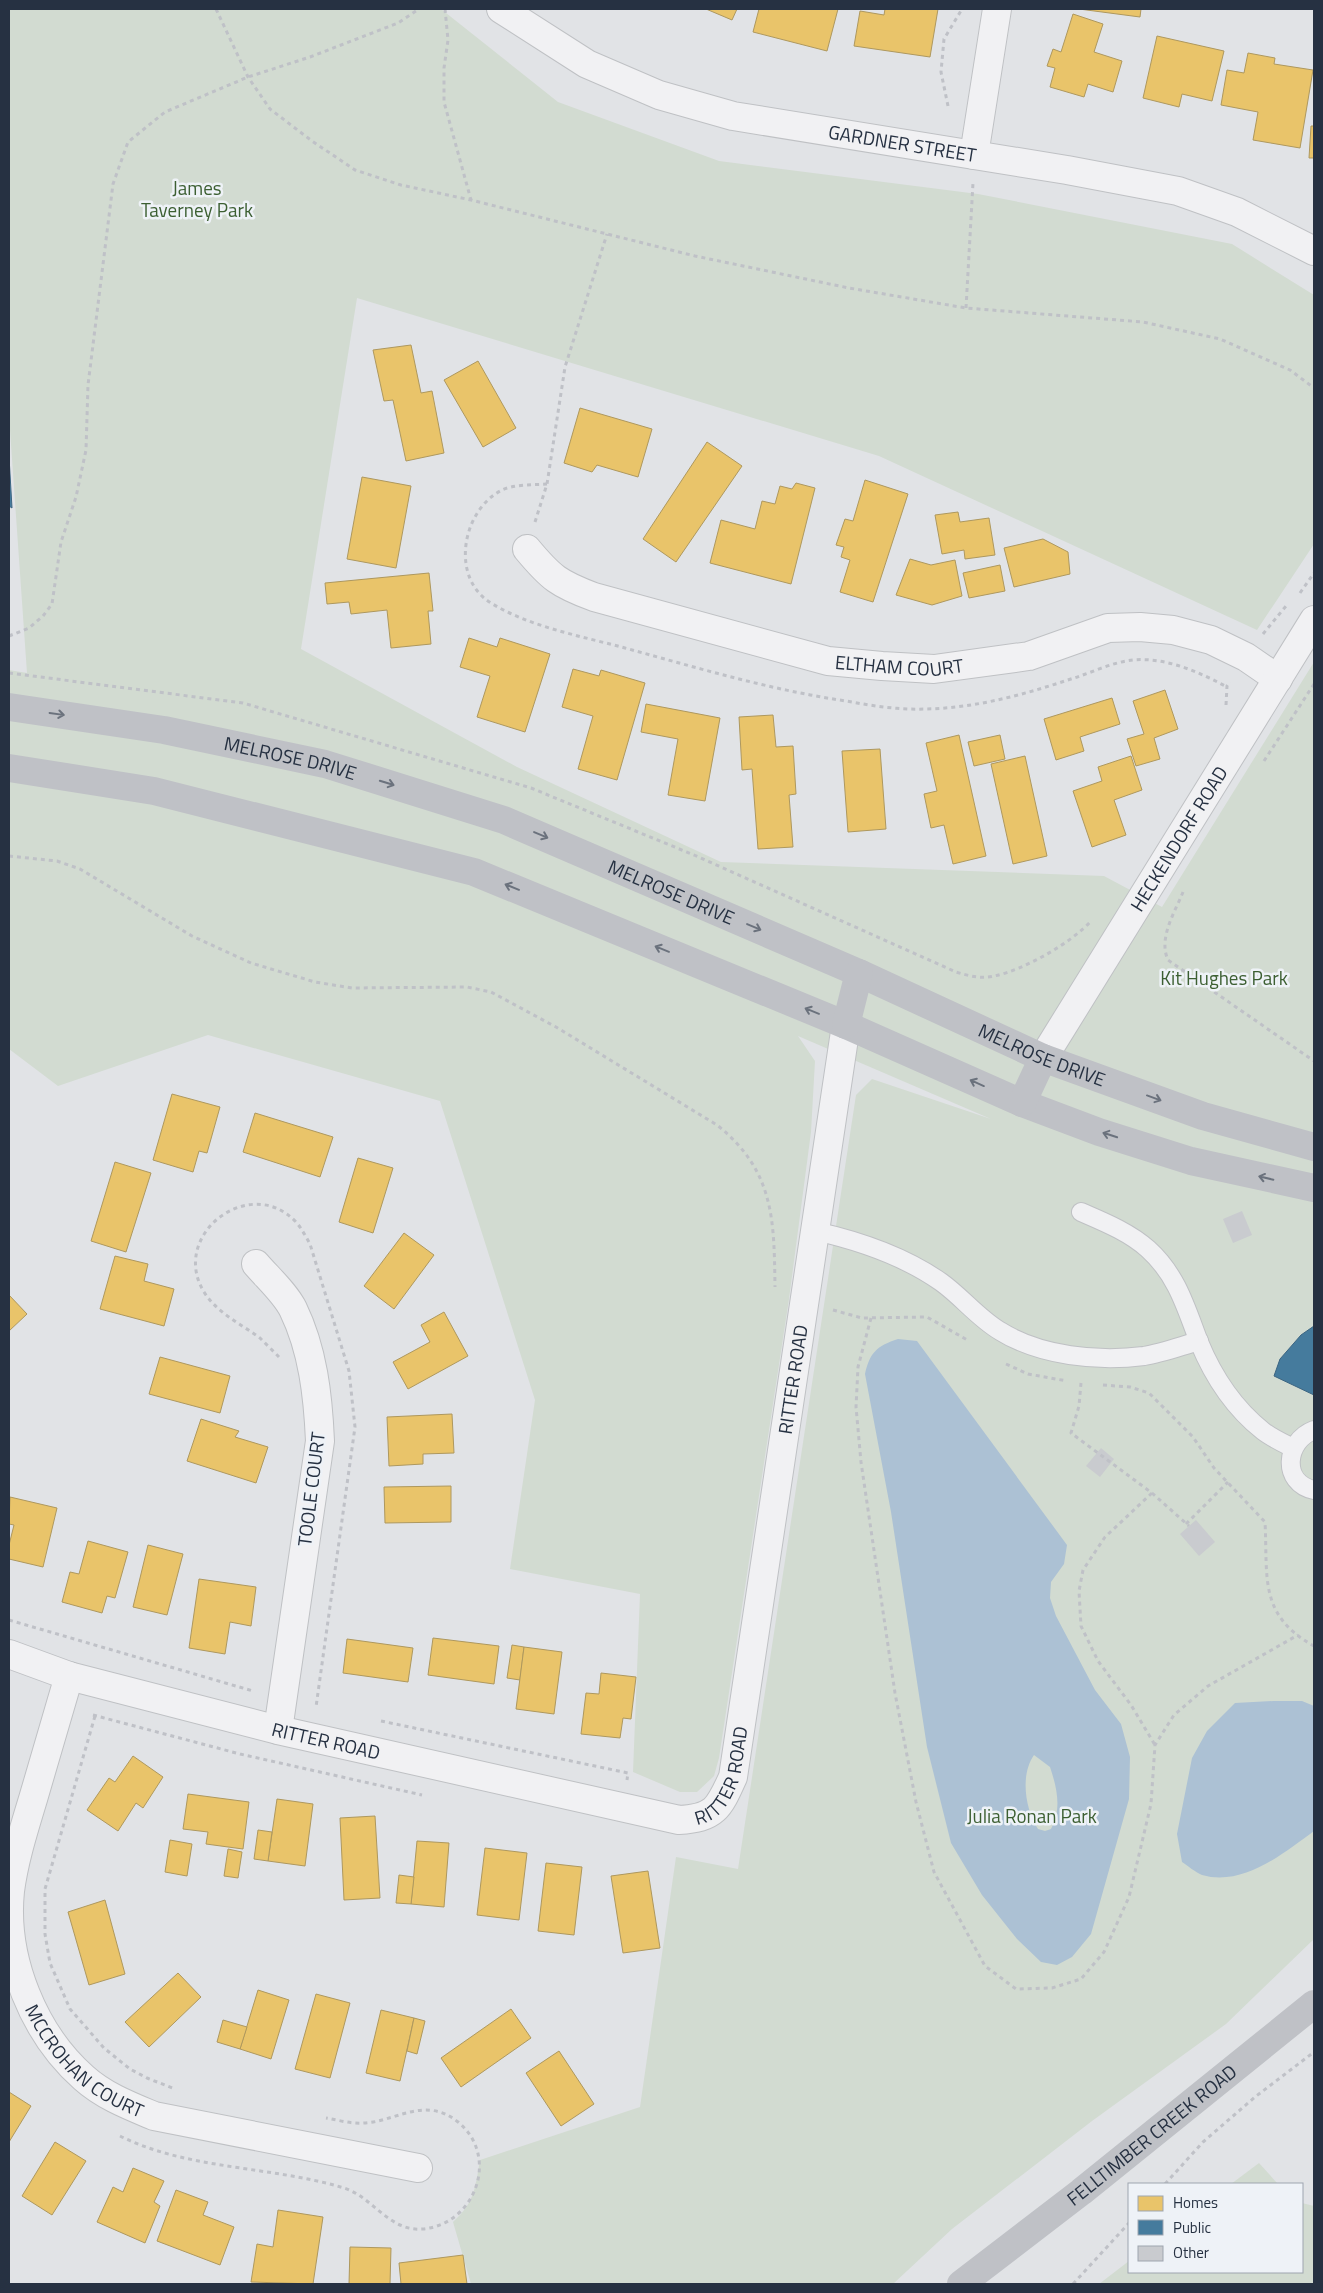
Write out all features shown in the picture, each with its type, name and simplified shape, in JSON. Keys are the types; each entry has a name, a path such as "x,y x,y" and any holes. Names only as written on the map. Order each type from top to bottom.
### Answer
{"main road":[{"name":"MELROSE DRIVE","path":"9,707 164,730 325,764 504,820 859,973 1043,1058 1203,1116 1314,1147"},
{"path":"9,768 154,791 474,872 846,1025 1022,1103 1098,1132 1191,1161 1314,1188"},
{"path":"846,1025 859,973"},
{"path":"1022,1103 1043,1058"},
{"name":"FELLTIMBER CREEK ROAD","path":"961,2284 980,2274 1314,2004"}],"street":[{"name":"GARDNER STREET","path":"501,9 587,64 659,95 733,116 1110,177 1178,191 1237,212 1314,251"},
{"path":"974,155 997,9"},
{"name":"ELTHAM COURT","path":"527,549 548,574 569,588 594,598 828,661 934,668 1029,656 1108,628 1140,627 1173,630 1211,640 1246,658 1278,679"},
{"name":"HECKENDORF ROAD","path":"1043,1058 1314,620"},
{"name":"RITTER ROAD","path":"9,1654 69,1676 278,1730 679,1820 701,1819 720,1805 732,1777 846,1025"},
{"name":"TOOLE COURT","path":"256,1264 292,1308 307,1345 318,1399 320,1441 278,1730"},
{"name":"MCCROHAN COURT","path":"69,1676 19,1847 10,1892 11,1935 20,1976 35,2016 59,2052 85,2079 116,2099 154,2116 418,2168"}],"lane":[{"path":"1082,1212 1120,1230 1148,1249 1169,1273 1188,1308 1199,1341 1215,1376 1236,1405 1264,1432 1293,1448"},
{"path":"816,1231 848,1238 916,1267 943,1283 1000,1331 1030,1345 1066,1354 1104,1358 1144,1356 1199,1341"},
{"path":"1314,1430 1298,1440 1290,1458 1295,1477 1302,1485 1314,1490"}],"path":[{"path":"216,9 248,77 270,109 312,141 355,170 402,185 471,200 694,256 850,288 966,308 1143,322 1220,339 1290,370 1314,388"},
{"path":"9,636 29,628 43,616 52,604 62,542 76,497 86,450 89,377 113,184 128,142 165,112 248,77 310,57 389,27 419,9"},
{"path":"445,9 448,40 444,68 444,102 471,200"},
{"path":"948,106 941,72 944,38 962,9"},
{"path":"966,308 974,155"},
{"path":"527,549 547,484 564,367 607,234"},
{"path":"1299,594 1314,574"},
{"path":"1225,712 1227,686 1278,614 1292,600"},
{"path":"9,673 243,703 531,788 694,855 948,968 973,977 995,976 1059,947 1080,932 1096,916"},
{"path":"1260,766 1314,684"},
{"path":"9,856 57,861 80,869 192,936 251,963 315,982 352,988 468,987 491,992 556,1026 717,1125 735,1140 753,1162 764,1187 774,1248 775,1290 779,1296 862,1318 927,1317 970,1342"},
{"path":"1184,890 1167,930 1165,953 1168,960 1314,1061"},
{"path":"871,1318 858,1367 856,1407 876,1573 895,1693 916,1802 934,1872 960,1924 985,1966 1016,1989 1052,1988 1081,1979 1104,1952 1129,1897 1151,1804 1155,1745 1174,1714 1208,1686 1298,1634"},
{"path":"1003,1363 1028,1374 1091,1384"},
{"path":"1081,1383 1079,1406 1071,1433 1152,1493 1188,1525 1228,1482"},
{"path":"1100,1384 1130,1387 1149,1393 1193,1437 1214,1468 1265,1522 1266,1580 1272,1605 1286,1625 1314,1646"},
{"path":"1152,1493 1105,1537 1083,1570 1078,1590 1081,1626 1098,1661 1131,1705 1155,1745"},
{"path":"9,1620 282,1699 326,1709"},
{"path":"95,1716 45,1889 45,1934 50,1963 70,2009 104,2048 138,2074 179,2090"},
{"path":"374,1719 628,1773 625,1808"},
{"path":"1166,2183 1203,2142 1255,2097 1314,2052"},
{"path":"116,2134 154,2151 346,2189 398,2225 411,2228 423,2229 442,2225 460,2214 470,2202 479,2170 478,2154 470,2135 451,2118 432,2112 412,2110 365,2123 323,2117"},
{"path":"1073,2284 1128,2225"}],"green space":[{"path":"9,9 441,9 558,102 719,161 978,194 1232,244 1314,295 1314,544 1257,630 879,456 357,298 301,649 517,767 721,862 1104,876 1162,907 1314,662 1314,1939 1226,2024 1092,2121 952,2229 893,2284 471,2284 453,2222 470,2201 475,2187 480,2160 640,2107 676,1857 738,1869 856,1095 872,1079 991,1119 798,1036 815,1061 811,1132 789,1299 719,1758 714,1776 697,1792 680,1792 633,1772 640,1594 510,1569 535,1400 440,1101 208,1035 58,1086 9,1049 9,670 27,673 9,416"},
{"path":"1259,2163 1277,2183 1232,2183"},
{"path":"1303,2203 1314,2206 1314,2284 1099,2284 1128,2262 1128,2273 1303,2273"}],"water":[{"path":"898,1339 917,1341 1067,1545 1064,1564 1051,1582 1050,1598 1056,1616 1095,1690 1121,1724 1130,1757 1129,1799 1091,1934 1072,1957 1057,1965 1041,1962 1017,1939 982,1895 951,1843 927,1747 891,1512 865,1374 872,1355 880,1347","holes":["1034,1755 1050,1767 1055,1783 1057,1806 1051,1829 1045,1831 1038,1829 1030,1812 1027,1802 1026,1782 1027,1772"]},
{"path":"1302,1701 1314,1706 1314,1831 1276,1858 1248,1872 1233,1876 1217,1877 1202,1875 1182,1862 1177,1834 1192,1758 1207,1731 1235,1703"}],"building: Homes":[{"path":"706,9 737,9 732,20"},
{"path":"759,9 838,9 827,51 753,32"},
{"path":"885,9 938,9 930,57 854,46 860,11 884,15"},
{"path":"1079,9 1141,9 1140,17"},
{"path":"1073,14 1103,24 1094,52 1122,61 1113,92 1088,84 1084,97 1050,87 1055,68 1047,66 1053,49 1061,52"},
{"path":"1157,36 1224,51 1212,101 1182,94 1179,107 1143,98"},
{"path":"1248,53 1275,58 1274,64 1313,70 1300,148 1253,140 1258,112 1221,105 1227,70 1244,73"},
{"path":"1311,126 1314,126 1314,158 1309,158"},
{"path":"411,345 421,393 432,391 444,453 406,461 393,400 384,401 373,350"},
{"path":"478,361 516,428 483,447 444,380"},
{"path":"580,408 652,429 638,477 597,465 592,472 564,463"},
{"path":"707,442 742,466 676,562 643,539"},
{"path":"362,477 411,486 396,568 347,559"},
{"path":"865,480 908,494 873,602 840,592 850,560 841,557 844,547 836,545 845,519 853,521"},
{"path":"796,483 815,488 791,584 710,563 721,520 755,529 762,501 775,504 780,486 792,489"},
{"path":"958,512 960,522 989,518 995,555 965,559 964,550 942,554 935,515"},
{"path":"1043,539 1068,552 1070,574 1014,587 1004,548"},
{"path":"910,559 931,565 955,560 962,596 932,605 896,595"},
{"path":"1000,565 1005,591 969,598 963,573"},
{"path":"429,573 433,611 428,611 431,644 391,648 387,610 351,614 349,602 327,604 325,583"},
{"path":"469,638 497,647 500,638 550,654 525,732 477,717 490,676 460,667"},
{"path":"573,669 599,676 601,670 645,683 617,780 578,769 593,716 562,707"},
{"path":"1165,690 1178,729 1154,738 1160,759 1136,766 1127,739 1144,734 1133,701"},
{"path":"1112,698 1120,724 1080,737 1084,751 1056,760 1044,719"},
{"path":"646,704 720,718 705,801 668,795 678,739 641,732"},
{"path":"773,715 776,747 793,746 796,794 789,795 793,847 758,849 752,769 742,770 739,717"},
{"path":"959,735 986,856 953,864 944,825 931,828 924,794 937,791 926,743"},
{"path":"1000,735 1005,759 974,766 968,742"},
{"path":"880,749 886,829 848,832 842,751"},
{"path":"1025,756 1047,856 1013,864 991,764"},
{"path":"1131,756 1142,790 1114,800 1126,835 1092,847 1073,791 1102,781 1098,767"},
{"path":"172,1094 220,1107 207,1153 199,1151 193,1172 153,1160"},
{"path":"255,1113 333,1137 320,1177 243,1152"},
{"path":"358,1158 393,1168 373,1233 339,1222"},
{"path":"115,1162 151,1173 126,1252 91,1241"},
{"path":"404,1233 434,1255 394,1309 364,1286"},
{"path":"115,1256 148,1264 144,1281 174,1289 164,1326 100,1309"},
{"path":"9,1295 27,1314 9,1331"},
{"path":"444,1312 468,1356 408,1389 393,1362 430,1342 421,1325"},
{"path":"160,1357 230,1376 220,1413 149,1394"},
{"path":"452,1414 454,1453 423,1454 423,1464 389,1466 387,1417"},
{"path":"201,1419 239,1431 235,1437 268,1447 256,1483 187,1461"},
{"path":"451,1486 451,1522 385,1523 384,1487"},
{"path":"10,1497 57,1508 43,1567 9,1559 9,1545 14,1525 9,1524"},
{"path":"88,1541 128,1552 115,1598 107,1596 102,1613 62,1602 70,1572 79,1574"},
{"path":"148,1545 183,1554 167,1615 133,1607"},
{"path":"199,1579 256,1587 251,1626 230,1622 225,1654 189,1648"},
{"path":"433,1638 499,1646 494,1684 428,1675"},
{"path":"347,1639 413,1648 408,1682 343,1673"},
{"path":"512,1645 524,1647 520,1680 507,1678"},
{"path":"524,1647 562,1652 554,1714 516,1709"},
{"path":"601,1673 636,1677 631,1719 623,1718 620,1738 581,1734 586,1693 599,1694"},
{"path":"133,1756 163,1777 143,1808 136,1803 118,1831 87,1810 109,1778 115,1782"},
{"path":"188,1794 249,1802 243,1849 206,1844 208,1832 183,1829"},
{"path":"277,1799 313,1804 305,1866 268,1861"},
{"path":"375,1816 380,1898 344,1900 340,1818"},
{"path":"258,1830 272,1832 268,1861 254,1859"},
{"path":"170,1840 192,1844 187,1876 165,1872"},
{"path":"417,1841 449,1843 444,1907 411,1904"},
{"path":"485,1848 527,1853 519,1920 477,1915"},
{"path":"228,1849 242,1852 238,1878 224,1876"},
{"path":"546,1863 582,1867 574,1935 538,1931"},
{"path":"648,1871 660,1948 623,1953 611,1876"},
{"path":"399,1875 414,1877 411,1904 396,1903"},
{"path":"105,1900 125,1974 89,1985 68,1912"},
{"path":"178,1973 201,1997 149,2047 125,2022"},
{"path":"258,1990 289,2000 271,2059 240,2049"},
{"path":"316,1994 350,2003 330,2078 295,2069"},
{"path":"511,2009 531,2038 461,2087 441,2058"},
{"path":"381,2010 414,2018 400,2081 366,2073"},
{"path":"414,2018 425,2021 417,2054 407,2051"},
{"path":"223,2020 247,2027 240,2049 217,2042"},
{"path":"559,2051 594,2104 561,2126 526,2073"},
{"path":"9,2092 31,2106 9,2142"},
{"path":"55,2142 86,2161 52,2215 22,2196"},
{"path":"133,2168 164,2181 154,2202 160,2206 145,2243 97,2222 113,2187 123,2192"},
{"path":"176,2190 208,2202 203,2215 234,2227 220,2265 157,2241"},
{"path":"278,2210 323,2217 313,2284 251,2282 257,2244 273,2247"},
{"path":"350,2247 391,2248 390,2284 349,2284"},
{"path":"463,2255 467,2284 401,2284 399,2263"}],"building: Public":[{"path":"9,457 12,508 9,506"},
{"path":"1314,1326 1314,1395 1274,1376 1280,1359 1301,1335"}],"building: Other":[{"path":"1242,1211 1252,1235 1233,1243 1223,1219"},
{"path":"1101,1448 1114,1459 1100,1477 1086,1466"},
{"path":"1196,1520 1215,1542 1199,1556 1180,1534"}],"park label":[{"name":"James Taverney Park","path":"197,199"},
{"name":"Kit Hughes Park","path":"1224,978"},
{"name":"Julia Ronan Park","path":"1032,1816"}]}
